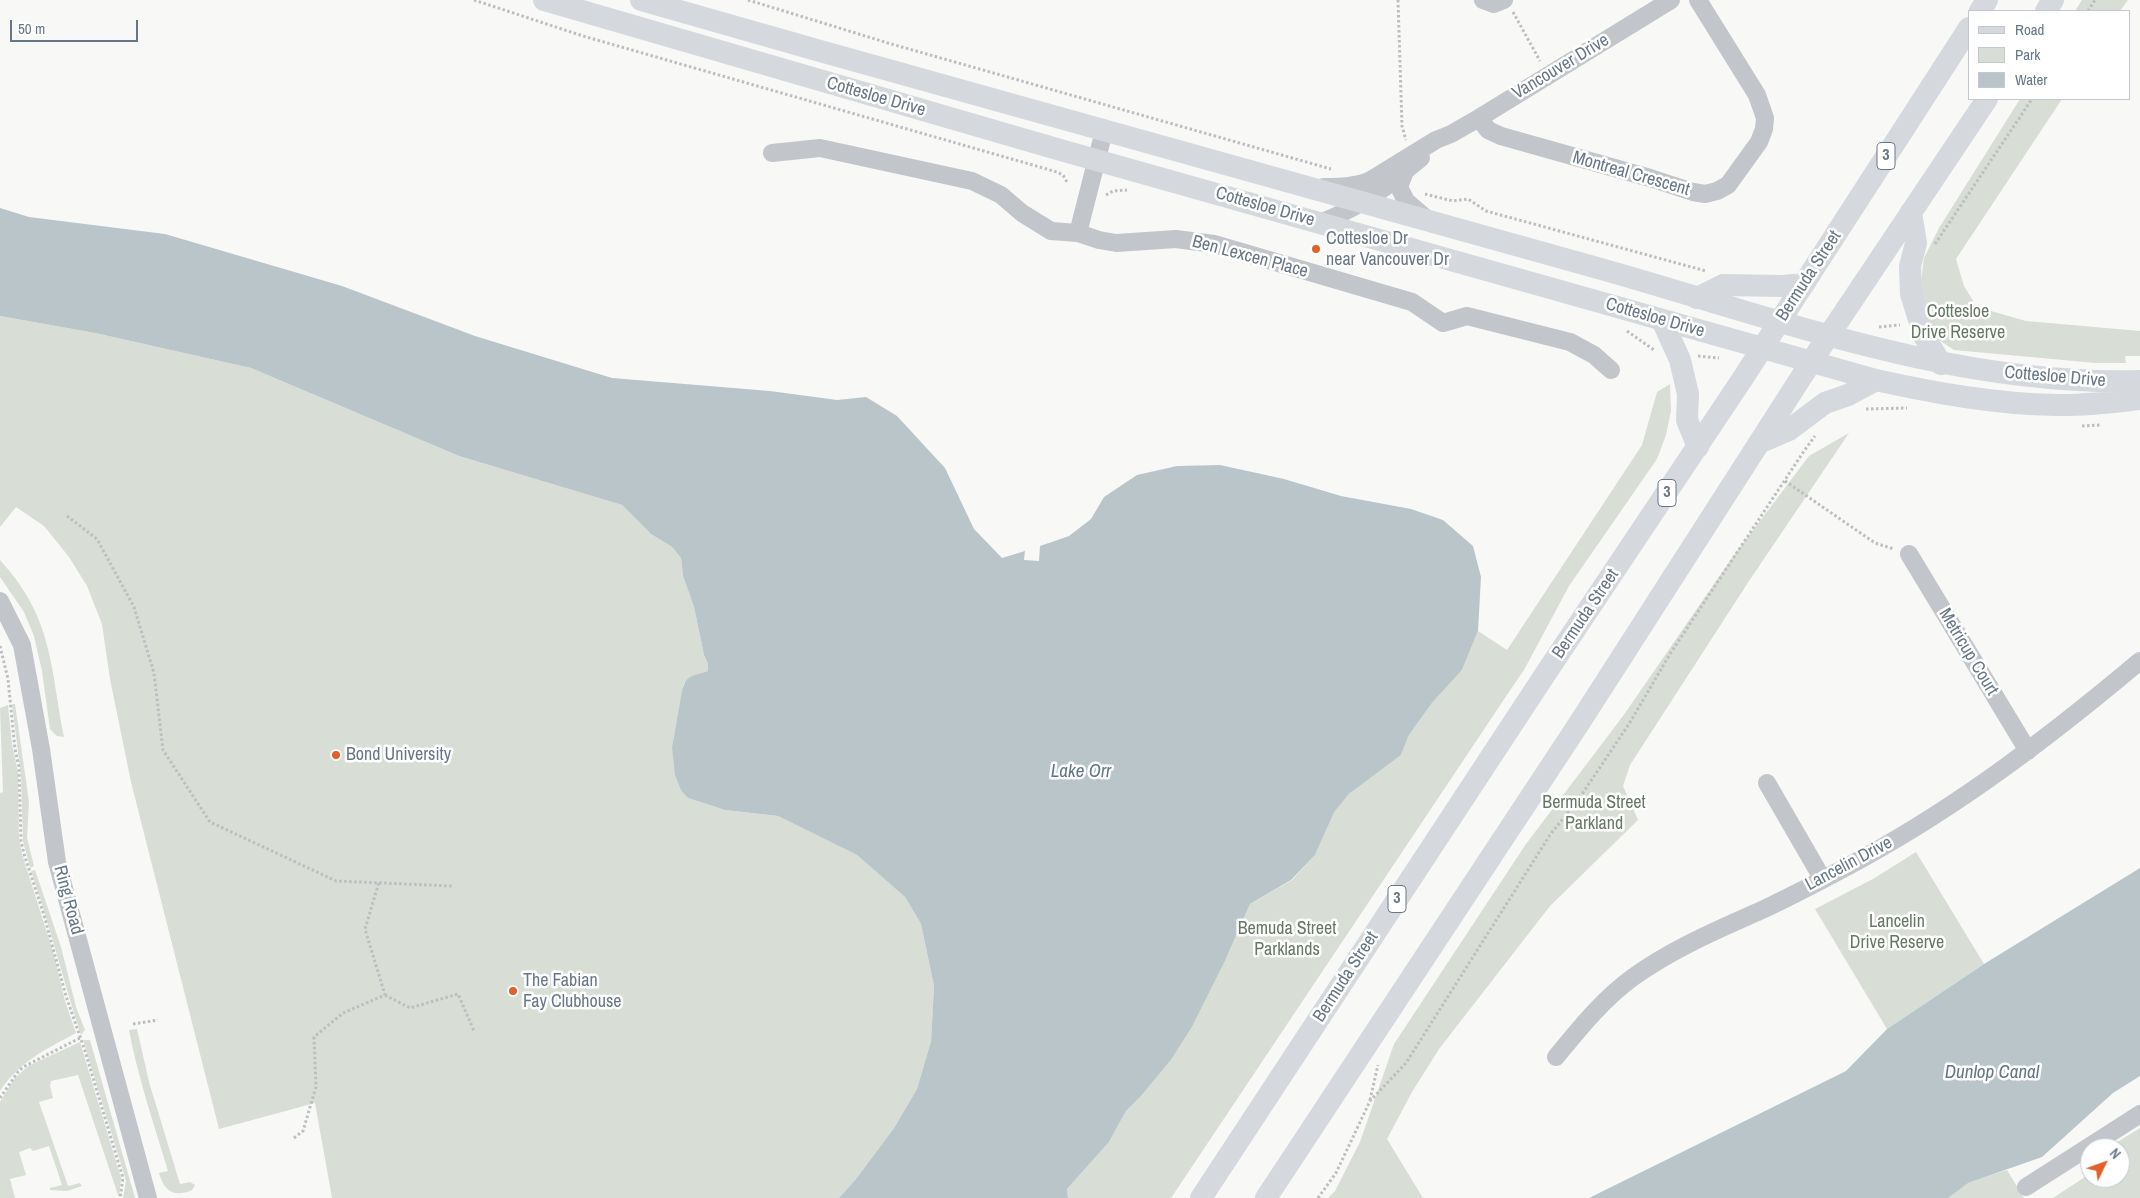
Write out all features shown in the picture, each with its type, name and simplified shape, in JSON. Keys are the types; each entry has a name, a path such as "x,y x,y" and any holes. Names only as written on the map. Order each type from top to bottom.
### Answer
{"main road":[{"name":"Cottesloe Drive","path":"544,0 594,8 1096,160 1876,380 1940,394 2036,404 2074,405 2140,399"},
{"name":"Cottesloe Drive","path":"641,0 1596,268 1828,336 1941,364 1973,369 2049,377 2140,381"},
{"name":"Bermuda Street","path":"1201,1198 1544,676 1698,446 1968,30"},
{"path":"1266,1198 1574,730 1828,336 1986,100"},
{"path":"1911,212 1916,243 1910,266 1910,294 1924,336 1941,364"},
{"path":"1697,298 1723,285 1782,286 1804,284"},
{"path":"1662,320 1680,360 1688,394 1687,420 1698,446"},
{"path":"1759,443 1789,430 1826,404 1876,380"}],"street":[{"path":"1483,0 1491,4 1503,1"},
{"name":"Vancouver Drive","path":"1308,188 1347,187 1362,184 1436,140 1451,134 1478,118 1671,0"},
{"name":"Montreal Crescent","path":"1478,118 1488,130 1501,136 1693,192 1705,194 1717,191 1728,185 1736,177 1764,129 1765,118 1757,95 1698,0"},
{"path":"1078,233 1104,131"},
{"name":"Vancouver Drive","path":"1320,223 1390,185 1411,164 1439,146 1451,134"},
{"name":"Ben Lexcen Place","path":"772,153 820,148 972,181 1001,195 1022,213 1051,230 1078,233 1116,243 1176,239 1214,244 1412,302 1443,323 1467,316 1570,342 1594,355 1611,370"},
{"path":"1404,171 1399,187 1402,196 1413,208 1433,223"},
{"name":"Metricup Court","path":"1908,554 2028,751"},
{"name":"Ring Road","path":"0,601 22,645 41,749 57,862 148,1198"},
{"name":"Lancelin Drive","path":"1556,1057 1605,1001 1658,960 1686,944 1786,899 1902,836 2028,751 2140,661"},
{"path":"1766,783 1822,878"},
{"path":"2026,1187 2140,1114"}],"path":[{"name":"Cottesloe Drive","path":"474,0 583,36 1057,172 1063,175 1068,184"},
{"path":"748,0 888,43 1335,170"},
{"path":"1398,0 1402,126 1406,142 1413,154"},
{"path":"1503,1 1510,7 1518,19 1549,75"},
{"path":"1932,250 2031,100"},
{"path":"1420,193 1453,201 1468,199 1486,211 1710,272"},
{"path":"1870,328 1908,324"},
{"path":"1690,358 1706,356 1722,359"},
{"path":"1318,1198 1336,1173 1370,1101 1406,1063 1550,835 1578,800 1630,724 1670,654 1804,451 1820,431"},
{"path":"1785,481 1875,544 1908,554"},
{"path":"68,516 97,539 134,607 154,673 163,750 210,822 336,881 452,886"},
{"path":"0,646 8,679 15,749 19,768 21,841 66,996 123,1178 120,1198"},
{"path":"379,882 365,929 385,995 410,1008 458,994 474,1031"},
{"path":"294,1138 303,1131 316,1087 314,1037 344,1013 385,995"},
{"path":"133,1024 158,1020"},
{"path":"0,1098 24,1067 80,1038"}],"green space":[{"path":"2082,0 2128,0 2121,10 2076,10"},
{"name":"Cottesloe Drive Reserve","path":"2019,100 2061,100 1956,259 1964,286 1977,307 2026,321 2140,331 2140,356 2125,356 2126,363 2096,363 1954,350 1939,340 1920,290 1924,258 1939,228"},
{"name":"Bond University","path":"0,316 95,333 251,368 459,456 622,505 651,534 672,547 681,558 683,576 694,607 704,655 708,664 708,671 684,683 672,747 688,798 725,810 778,816 857,855 905,897 921,924 934,986 931,1041 917,1089 894,1128 856,1179 839,1198 332,1198 315,1103 219,1129 131,782 110,679 102,624 87,586 69,557 44,526 16,507 0,527"},
{"name":"Bemuda Street Parklands","path":"1670,384 1671,411 1666,435 1657,459 1569,586 1524,670 1171,1198 1068,1198 1067,1189 1109,1142 1126,1111 1171,1060 1192,1027 1225,961 1250,904 1292,880 1315,855 1333,812 1349,794 1401,755 1409,735 1432,703 1462,670 1478,631 1507,650 1642,445 1657,392"},
{"name":"Bermuda Street Parkland","path":"1849,433 1749,581 1630,765 1623,786 1638,820 1550,906 1439,1049 1412,1092 1387,1139 1423,1198 1328,1198 1335,1191 1360,1142 1394,1044 1526,844 1623,716 1732,558 1809,456"},
{"path":"0,560 17,581 40,623 52,665 64,737 57,736 50,729 42,671 34,636 24,612 0,577"},
{"path":"12,704 15,704 29,802 27,838 34,866 30,868 23,841 21,776"},
{"path":"8,705 12,744 18,772 19,838 22,854 76,1033 24,1064 0,1091 0,793 3,792 0,708"},
{"name":"Lancelin Drive Reserve","path":"1916,852 1984,964 1887,1029 1815,909 1873,879"},
{"path":"35,870 61,947 76,1007 85,1030 81,1035 31,871"},
{"path":"137,1029 149,1082 180,1184 190,1182 195,1185 192,1190 186,1192 175,1193 171,1191 164,1184 159,1173 168,1171 137,1066 129,1030"},
{"path":"83,1040 90,1040 135,1198 123,1198 126,1181"},
{"path":"80,1042 121,1178 119,1198 78,1075 51,1081 50,1086 53,1098 39,1102 68,1186 80,1183 82,1186 67,1191 50,1190 50,1188 62,1185 49,1146 33,1151 30,1148 19,1152 26,1175 10,1179 15,1198 0,1198 0,1102 14,1079 28,1066"},
{"path":"2140,1128 2140,1198 2053,1198 2080,1180 2080,1188 2130,1188 2130,1138 2124,1138"},
{"path":"2007,1170 2024,1198 1948,1198 1967,1183"}],"water":[{"name":"Lake Orr","path":"0,208 29,217 165,234 342,286 475,336 612,378 770,391 837,400 866,397 897,416 945,468 974,529 1002,558 1025,551 1024,560 1039,561 1040,546 1069,536 1091,519 1104,497 1137,475 1177,466 1220,465 1284,479 1341,496 1411,509 1443,520 1473,546 1481,577 1478,631 1462,670 1432,703 1409,735 1401,755 1349,794 1334,812 1315,855 1291,880 1250,904 1225,961 1192,1027 1171,1060 1126,1111 1109,1142 1067,1189 1068,1198 839,1198 856,1179 894,1128 917,1089 931,1041 934,986 921,924 905,897 857,855 778,816 725,810 688,798 681,790 675,775 672,747 682,691 689,678 708,671 708,664 704,655 694,607 683,576 681,558 672,547 651,534 622,505 459,456 251,368 95,333 0,316"},
{"name":"Dunlop Canal","path":"2140,868 2140,1076 2113,1093 2042,1157 1968,1183 1948,1198 1589,1198 1846,1071 1887,1029 1984,964"}],"place":[{"name":"Cottesloe Dr near Vancouver Dr","path":"1316,249"},
{"name":"Bond University","path":"336,755"},
{"name":"The Fabian Fay Clubhouse","path":"513,991"}]}
